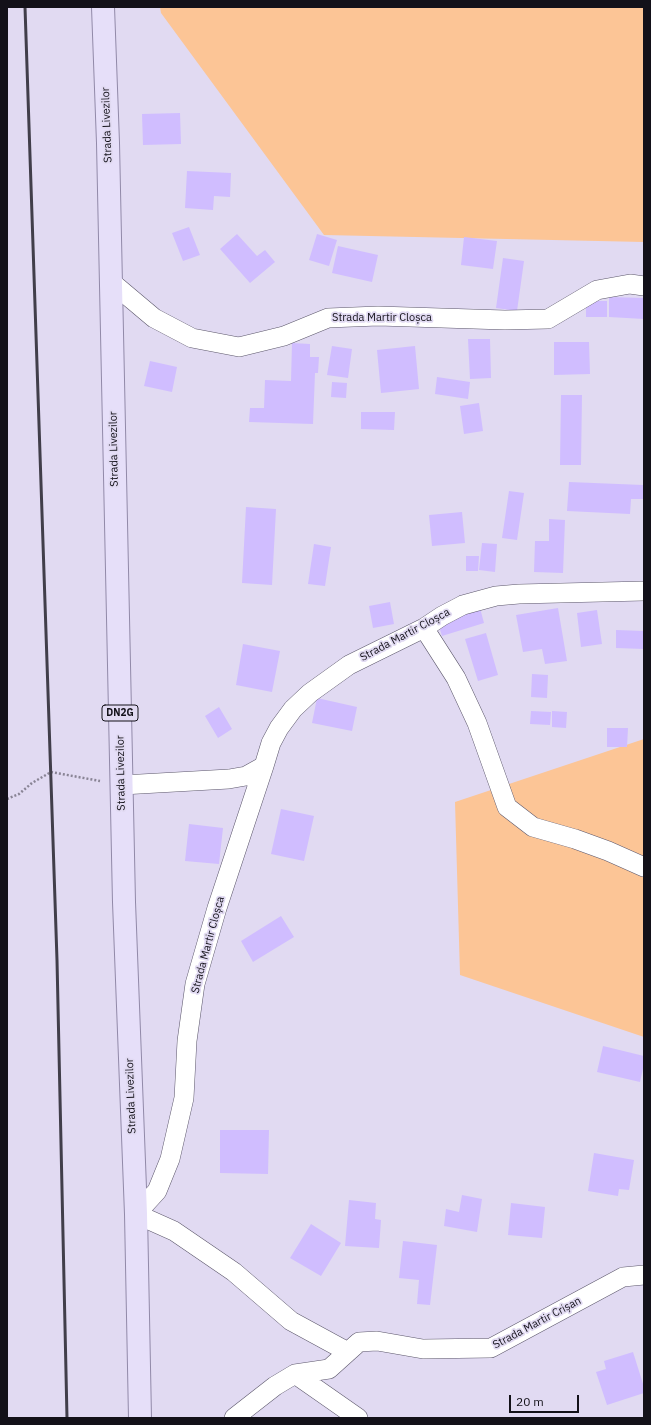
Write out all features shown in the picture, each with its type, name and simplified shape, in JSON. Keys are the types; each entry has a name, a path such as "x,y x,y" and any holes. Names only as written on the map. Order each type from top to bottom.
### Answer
{"main road":[{"name":"Strada Livezilor","path":"103,7 124,902 136,1214 140,1418"}],"street":[{"name":"Strada Martir Cloșca","path":"110,281 154,318 192,338 239,347 284,336 328,318 378,316 505,320 548,319 597,290 630,284 644,286"},
{"name":"Strada Martir Cloșca","path":"136,1214 157,1191 170,1159 184,1098 187,1041 195,984 270,743 292,709 310,692 349,665 424,628 463,604 496,596 565,592 644,591"},
{"path":"424,628 460,684 477,723 508,807 533,827 575,839 608,851 644,867"},
{"path":"122,785 229,779 246,776 264,766"},
{"path":"136,1214 174,1231 234,1272 291,1321 348,1352"},
{"name":"Strada Martir Crișan","path":"234,1418 275,1386 295,1374 329,1368 359,1342 377,1341 423,1349 491,1348 623,1277 644,1275"},
{"path":"295,1374 358,1418"}],"path":[{"path":"7,798 19,794 32,783 51,772 122,785"}],"shaded area":[{"path":"160,7 644,7 644,242 324,235 161,13"},
{"path":"644,739 644,1037 460,975 455,802"}],"building":[{"path":"180,113 181,144 143,145 142,114"},
{"path":"187,171 231,173 230,197 214,196 213,210 185,208"},
{"path":"189,227 200,255 183,261 172,233"},
{"path":"237,234 257,256 265,250 275,262 250,283 220,249"},
{"path":"317,234 337,240 329,266 309,260"},
{"path":"464,237 497,241 493,269 461,265"},
{"path":"338,246 378,255 372,282 332,273"},
{"path":"503,258 524,261 517,311 496,308"},
{"path":"609,297 644,298 644,319 609,317"},
{"path":"586,301 607,301 607,317 586,317"},
{"path":"468,339 490,339 491,378 470,379"},
{"path":"554,342 589,342 590,374 554,375"},
{"path":"292,343 310,344 310,357 319,357 318,373 315,373 313,424 249,422 250,408 264,408 265,380 291,381"},
{"path":"332,346 352,349 348,378 327,375"},
{"path":"415,346 419,389 381,393 377,350"},
{"path":"150,361 177,367 172,392 144,386"},
{"path":"437,377 470,382 468,399 435,394"},
{"path":"332,382 347,383 346,398 331,397"},
{"path":"561,395 582,395 581,465 560,465"},
{"path":"479,403 483,431 464,434 460,406"},
{"path":"361,412 395,412 394,430 361,429"},
{"path":"569,482 643,485 643,499 631,499 630,514 567,511"},
{"path":"509,491 524,493 517,540 502,538"},
{"path":"246,507 276,509 272,585 242,583"},
{"path":"462,512 465,543 432,546 429,515"},
{"path":"549,519 565,520 563,573 534,572 535,541 549,541"},
{"path":"482,543 497,544 495,572 479,570"},
{"path":"314,544 331,547 325,586 308,584"},
{"path":"466,556 479,556 478,571 466,571"},
{"path":"390,602 394,624 373,628 369,606"},
{"path":"480,608 484,623 442,636 437,620"},
{"path":"558,608 567,661 545,664 542,649 523,652 516,615"},
{"path":"597,610 602,644 581,647 577,613"},
{"path":"616,630 644,631 644,649 616,648"},
{"path":"486,633 498,675 478,681 465,639"},
{"path":"243,644 280,651 272,692 236,685"},
{"path":"532,674 548,675 547,698 531,697"},
{"path":"317,698 357,707 352,731 312,723"},
{"path":"219,707 232,729 218,738 205,716"},
{"path":"531,711 551,712 550,725 530,724"},
{"path":"552,711 567,712 566,728 552,727"},
{"path":"607,728 628,728 627,747 607,747"},
{"path":"281,809 314,816 304,861 271,854"},
{"path":"189,824 223,828 219,864 185,861"},
{"path":"281,916 294,937 253,962 241,941"},
{"path":"603,1046 644,1056 644,1064 640,1082 597,1072"},
{"path":"220,1130 269,1130 268,1174 220,1173"},
{"path":"594,1153 634,1160 629,1190 619,1189 618,1196 588,1191"},
{"path":"462,1195 482,1199 477,1232 444,1226 446,1209 459,1212"},
{"path":"349,1200 376,1203 375,1219 381,1220 379,1248 345,1246"},
{"path":"511,1203 545,1207 542,1238 508,1235"},
{"path":"311,1224 341,1243 321,1276 290,1258"},
{"path":"403,1241 437,1245 430,1305 417,1304 419,1280 399,1278"},
{"path":"633,1352 644,1387 644,1393 607,1405 596,1372 606,1369 604,1361"}],"railway":[{"path":"25,7 57,960 67,1418"}]}
